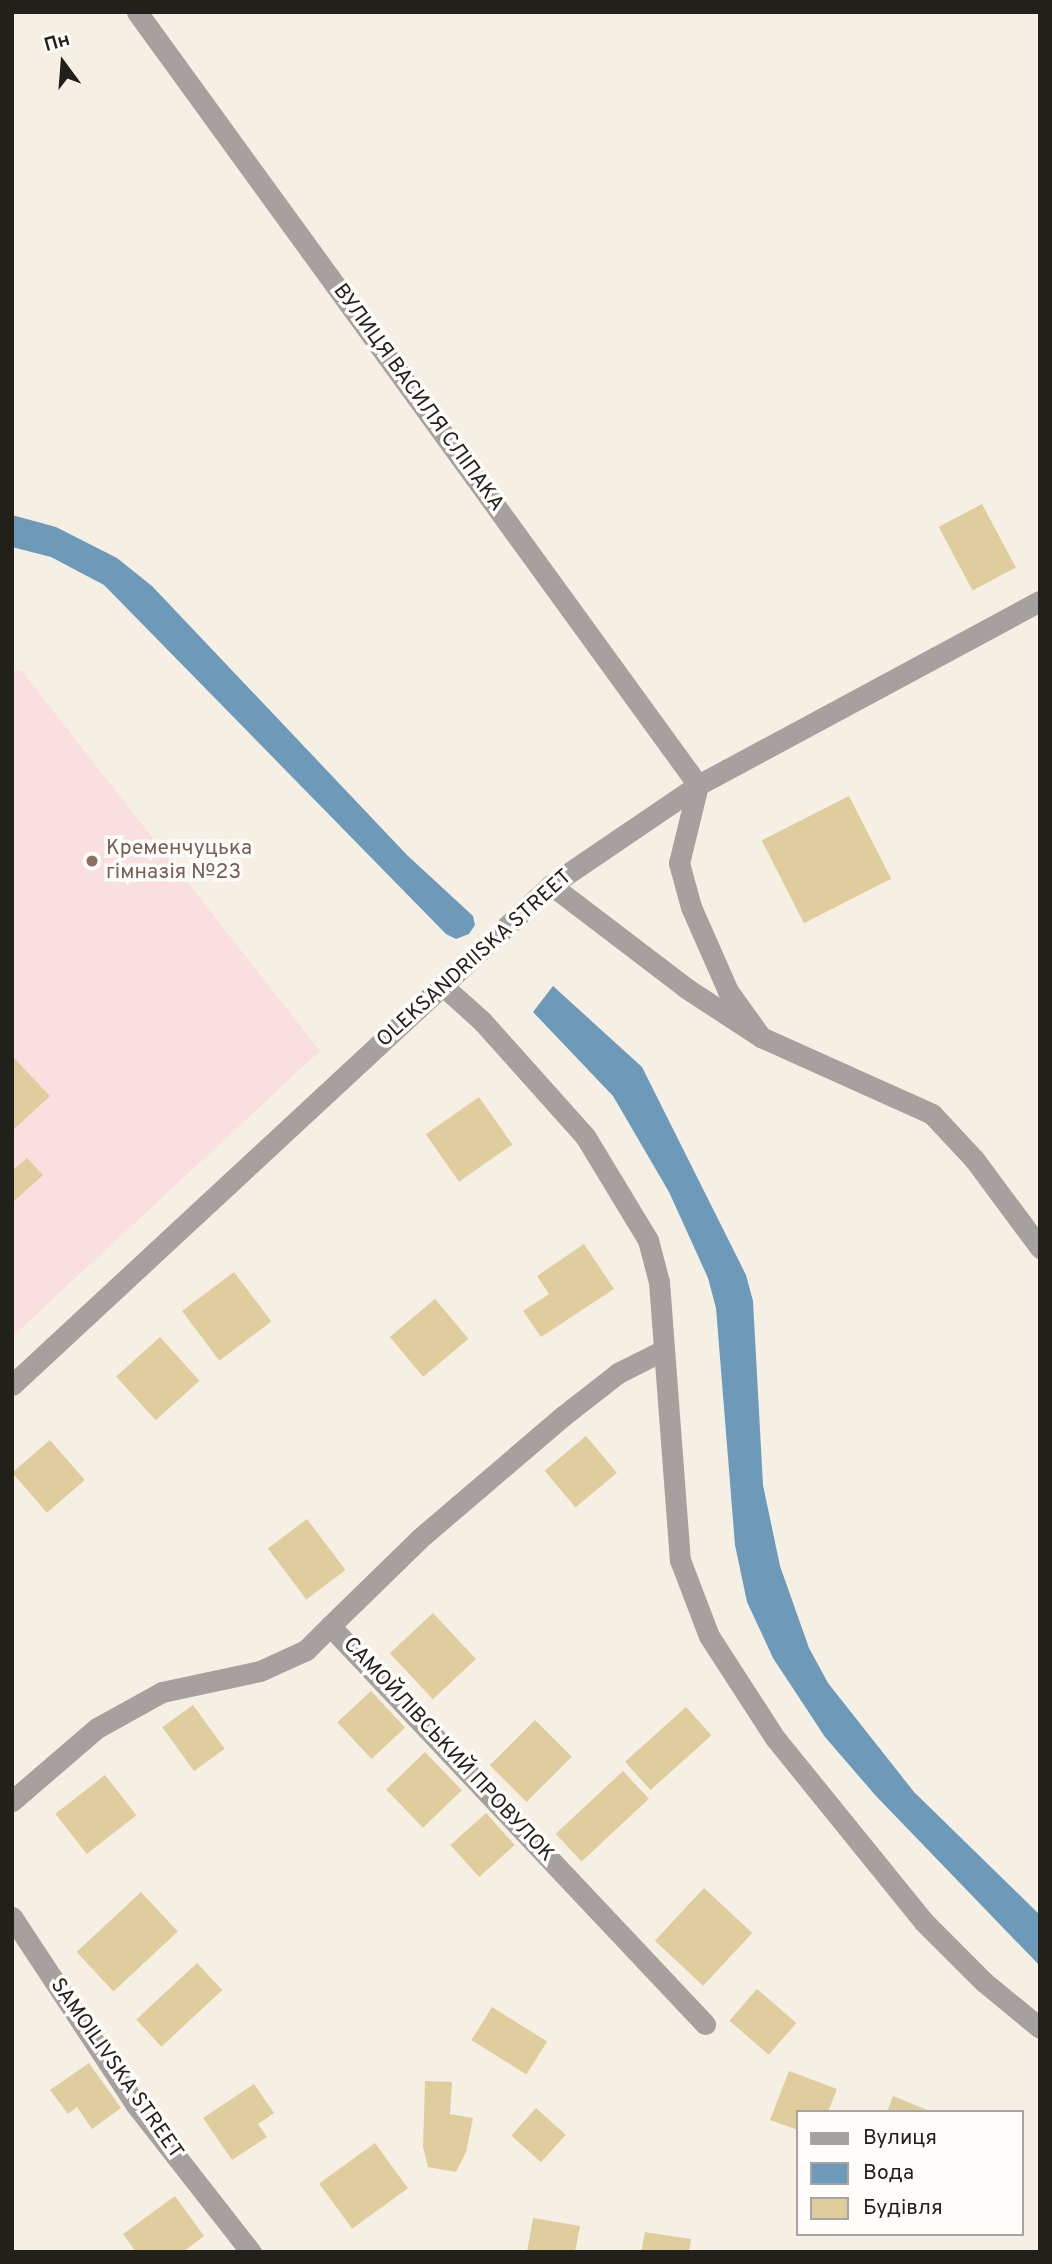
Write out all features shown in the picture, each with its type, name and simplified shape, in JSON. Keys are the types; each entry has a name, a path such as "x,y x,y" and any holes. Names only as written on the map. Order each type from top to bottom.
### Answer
{"street":[{"name":"ВУЛИЦЯ ВАСИЛЯ СЛІПАКА","path":"137,12 698,785"},
{"name":"OLEKSANDRIISKA STREET","path":"12,1384 551,885 698,785 1040,601"},
{"path":"698,785 686,822 679,863 691,907 727,991 761,1037"},
{"path":"551,885 686,988 761,1037 932,1114 974,1159 1040,1248"},
{"path":"442,985 541,1085 585,1136 620,1188 648,1240 659,1282 680,1560 709,1636 775,1738 924,1922 984,1982 1040,2028"},
{"path":"330,1626 419,1539 563,1416 618,1373 664,1350"},
{"name":"САМОЙЛІВСЬКИЙ ПРОВУЛОК","path":"12,1801 108,1722 162,1692 260,1671 306,1650 330,1626 705,2024"},
{"name":"SAMOILIVSKA STREET","path":"12,1917 136,2105 251,2252"}],"shaded area":[{"name":"Кременчуцька гімназія №23","path":"21,670 320,1051 12,1337 12,671"}],"water":[{"path":"12,515 56,527 117,558 152,586 407,855 473,916 475,925 469,934 456,939 446,934 104,585 51,557 12,547"},
{"path":"553,986 642,1067 746,1275 753,1301 763,1485 780,1566 809,1648 828,1683 914,1792 1040,1915 1040,1966 876,1796 825,1737 773,1658 747,1602 735,1545 716,1308 708,1278 669,1192 613,1096 533,1012"}],"building":[{"path":"982,504 1016,568 973,591 939,527"},
{"path":"849,796 891,879 804,923 762,840"},
{"path":"12,1056 50,1096 12,1131"},
{"path":"479,1097 512,1145 459,1182 426,1134"},
{"path":"27,1158 43,1175 12,1203 12,1171"},
{"path":"584,1244 614,1289 541,1337 523,1311 549,1294 537,1276"},
{"path":"234,1272 271,1322 219,1361 182,1311"},
{"path":"435,1299 468,1339 423,1377 390,1337"},
{"path":"160,1337 199,1381 156,1420 116,1376"},
{"path":"586,1436 617,1473 575,1507 545,1471"},
{"path":"50,1440 85,1480 47,1513 12,1473"},
{"path":"307,1519 346,1570 306,1600 268,1548"},
{"path":"433,1613 476,1659 433,1699 390,1653"},
{"path":"371,1691 405,1728 371,1759 337,1722"},
{"path":"193,1705 225,1749 194,1771 162,1727"},
{"path":"686,1707 711,1735 650,1790 625,1762"},
{"path":"535,1720 572,1757 527,1802 490,1765"},
{"path":"425,1752 462,1790 423,1828 386,1790"},
{"path":"623,1771 649,1799 582,1862 556,1834"},
{"path":"105,1775 136,1815 87,1854 55,1814"},
{"path":"486,1813 515,1845 479,1877 450,1845"},
{"path":"704,1888 752,1933 703,1986 655,1941"},
{"path":"141,1892 178,1931 113,1992 77,1952"},
{"path":"197,1963 222,1990 162,2047 136,2020"},
{"path":"757,1989 796,2023 769,2055 729,2021"},
{"path":"492,2007 547,2041 526,2075 471,2040"},
{"path":"89,2063 121,2108 92,2129 77,2107 68,2114 50,2090"},
{"path":"789,2071 837,2089 829,2110 796,2110 796,2129 770,2120"},
{"path":"425,2081 452,2082 450,2114 473,2118 466,2152 456,2172 428,2167 423,2147"},
{"path":"254,2084 274,2113 258,2124 267,2137 232,2160 203,2118"},
{"path":"893,2096 927,2110 888,2110"},
{"path":"536,2108 566,2135 541,2162 511,2135"},
{"path":"375,2143 408,2188 352,2229 319,2184"},
{"path":"175,2196 204,2236 183,2252 136,2252 123,2234"},
{"path":"533,2218 580,2226 575,2252 527,2252"},
{"path":"645,2232 691,2239 689,2252 641,2252"}],"place":[{"name":"Кременчуцька гімназія №23","path":"92,861"}]}
